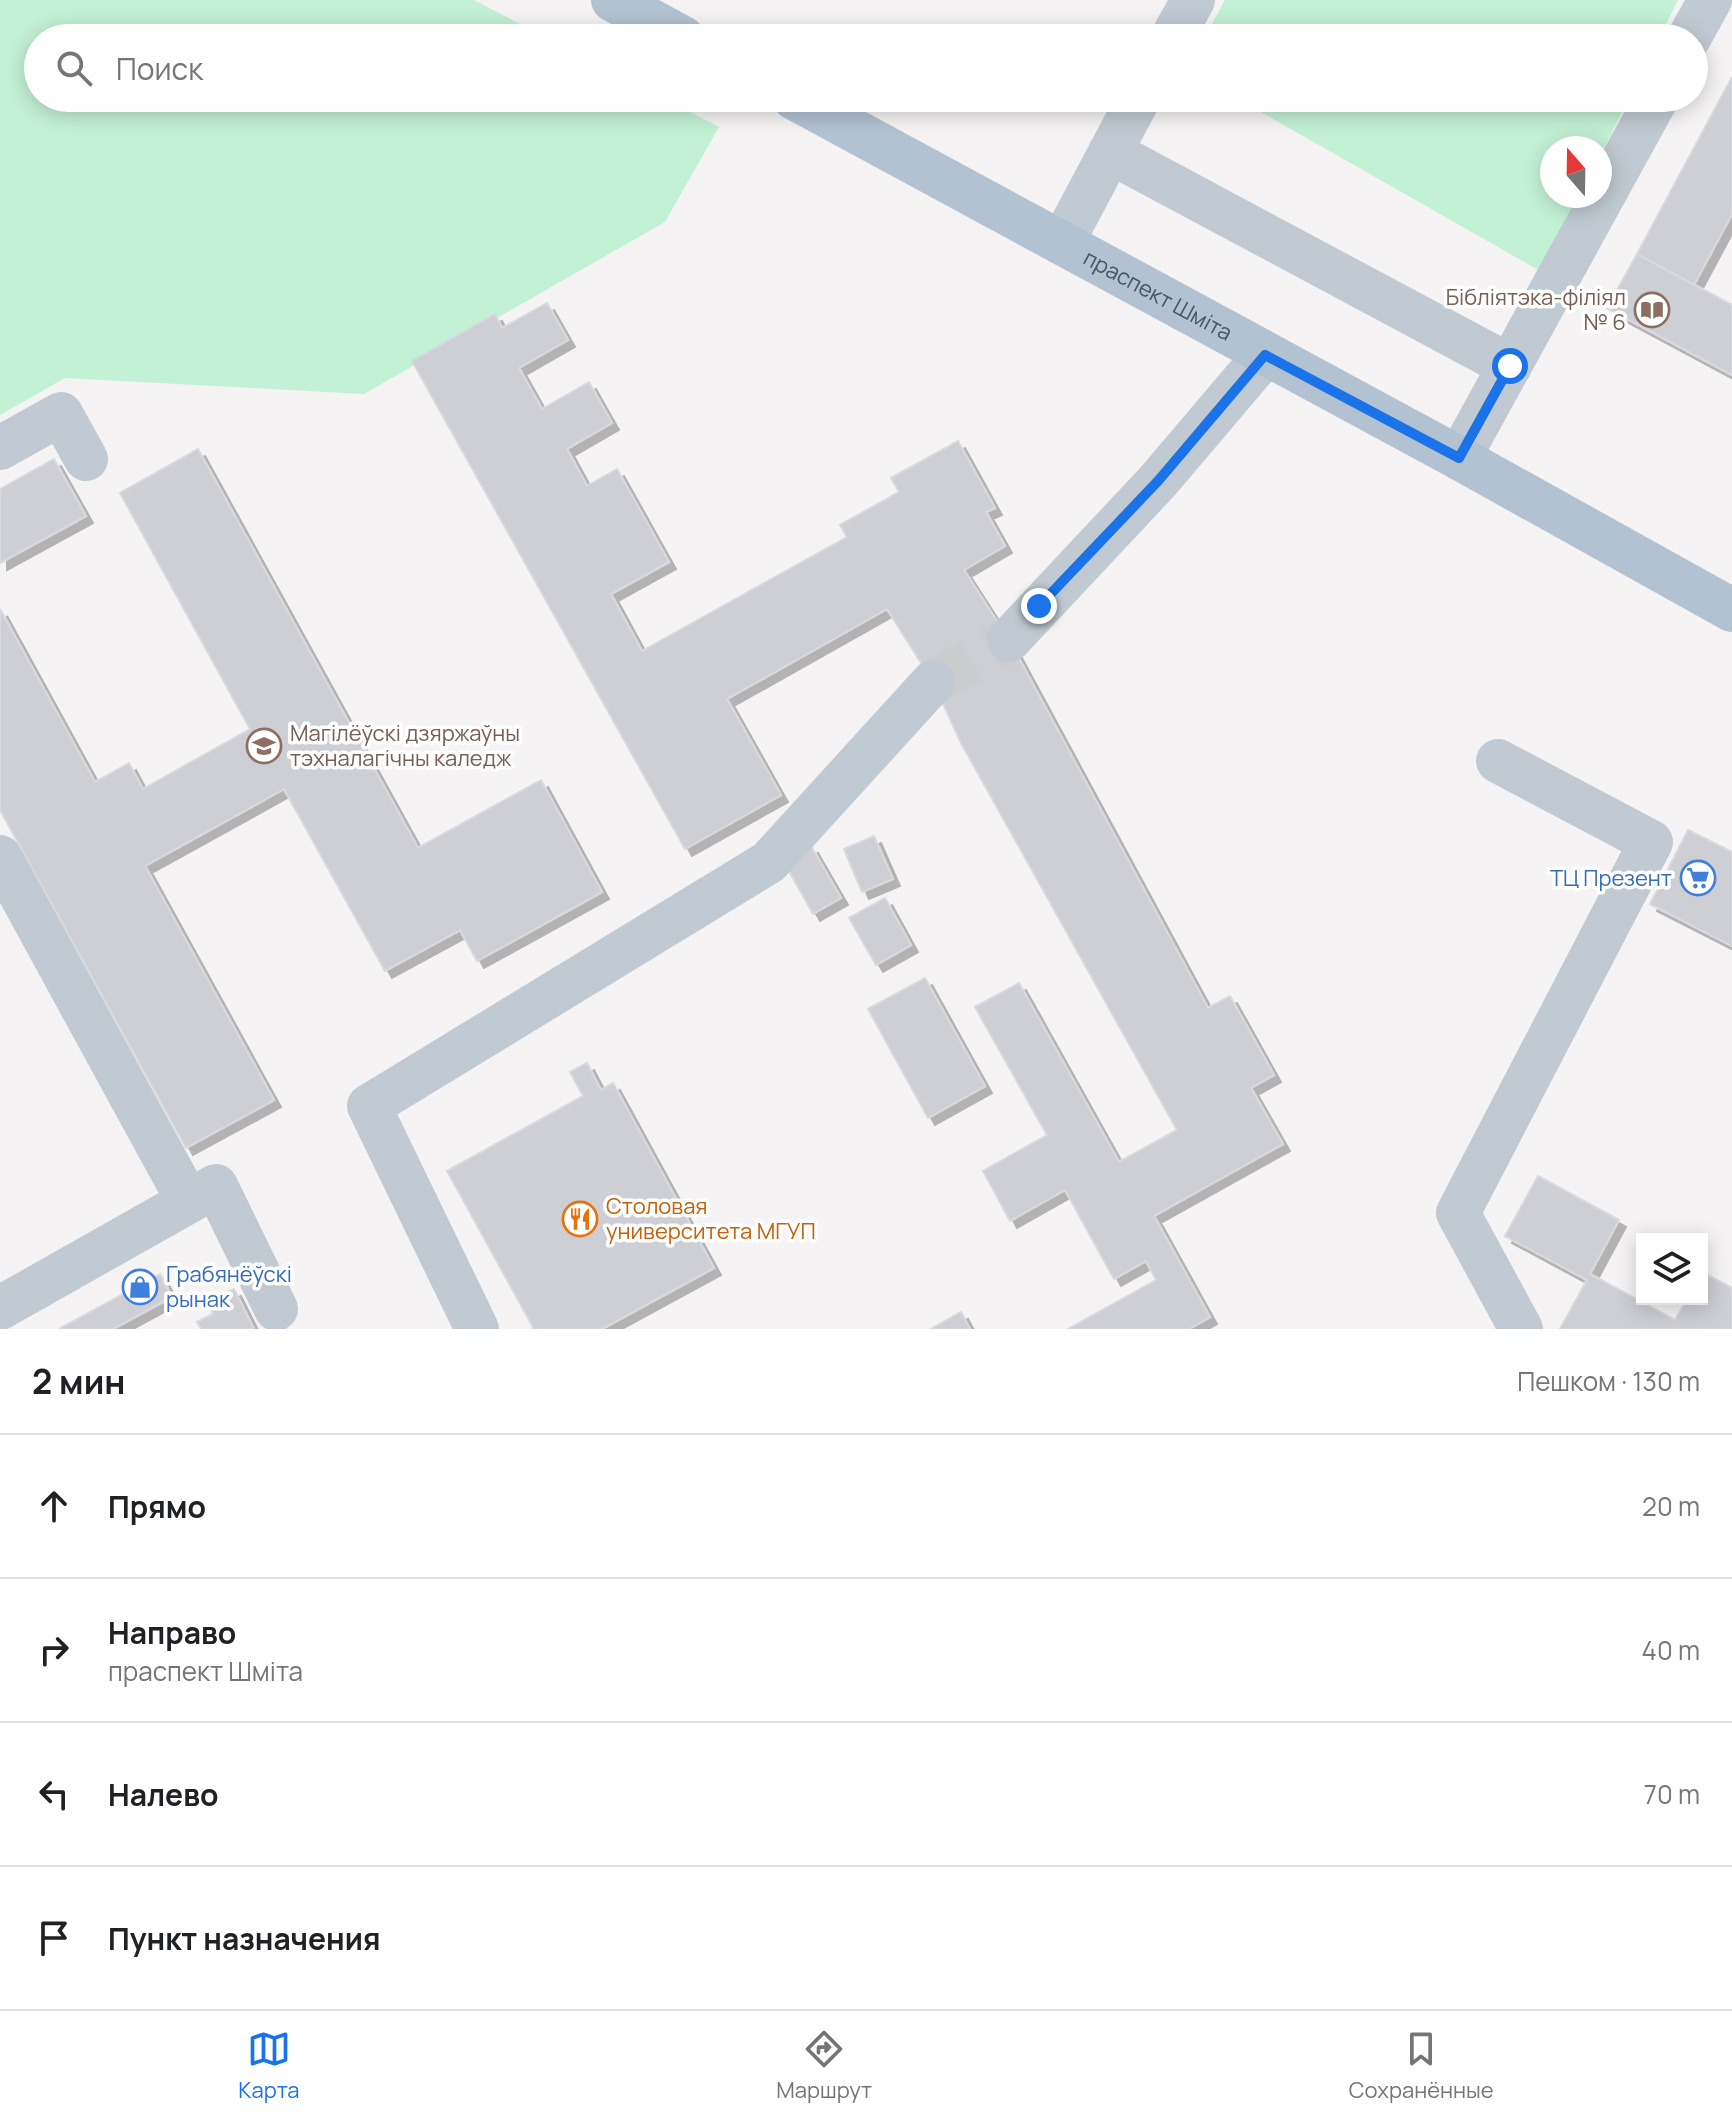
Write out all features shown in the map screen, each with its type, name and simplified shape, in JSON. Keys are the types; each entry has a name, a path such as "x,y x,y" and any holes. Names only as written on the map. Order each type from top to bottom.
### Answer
{"main road":[{"path":"613,0 657,24"},
{"name":"праспект Шміта","path":"820,112 1459,458 1732,610"}],"lane":[{"path":"1180,24 1193,0"},
{"path":"1697,24 1710,0"},
{"path":"1062,243 1131,112"},
{"path":"1459,458 1649,112"},
{"path":"1110,152 1510,366"},
{"path":"1009,640 1158,481 1265,355"},
{"path":"0,448 61,414 86,459"},
{"path":"477,1329 369,1106 769,862 933,682"},
{"path":"1498,761 1651,842 1458,1213 1521,1329"},
{"path":"0,857 188,1201"},
{"path":"0,1308 216,1186 276,1309"}],"green space":[{"path":"0,0 474,0 520,24 24,24 24,112 690,112 719,127 665,222 364,394 65,378 0,415"},
{"path":"1225,0 1678,0 1666,24 1212,24"},
{"path":"1261,112 1622,112 1610,136 1540,136 1540,208 1574,208 1542,272"}],"building":[{"path":"1732,77 1732,214 1694,285 1637,254"},
{"path":"1637,254 1732,305 1732,375 1607,308"},
{"path":"547,303 568,340 519,368 542,409 589,382 612,423 567,449 587,486 617,469 669,562 611,594 642,651 847,537 840,525 899,492 891,478 958,441 995,508 986,512 1005,546 964,570 1009,640 1208,1008 1230,996 1274,1075 1251,1088 1283,1144 1154,1216 1210,1317 1189,1329 1068,1329 1156,1280 1146,1261 1114,1279 1065,1190 1010,1221 983,1171 1047,1135 975,1007 1019,983 1119,1162 1177,1130 961,743 933,682 887,609 727,699 781,795 685,849 412,361 495,314 502,328"},
{"path":"198,449 418,848 541,780 602,892 477,961 460,930 385,971 284,789 145,866 274,1100 186,1148 0,810 0,609 95,782 129,763 143,789 250,729 120,493"},
{"path":"54,459 86,516 0,563 0,489"},
{"name":"ТЦ Презент","path":"1688,830 1732,852 1732,946 1650,904"},
{"path":"874,836 893,879 862,892 844,849"},
{"path":"811,846 841,898 813,914 784,862"},
{"path":"885,898 911,945 876,965 849,918"},
{"path":"925,978 985,1086 928,1118 868,1009"},
{"name":"Столовая университета МГУП","path":"587,1063 601,1090 613,1083 714,1268 602,1329 534,1329 447,1171 583,1096 570,1072"},
{"path":"1538,1176 1619,1220 1590,1274 1636,1299 1636,1305 1647,1305 1675,1320 1684,1305 1708,1305 1708,1275 1732,1288 1732,1329 1560,1329 1587,1280 1505,1236"},
{"path":"160,1274 172,1297 113,1329 59,1329"},
{"path":"234,1289 254,1329 201,1329 197,1322 213,1314 208,1302"},
{"path":"961,1312 970,1329 931,1329"}],"tunnel":[{"path":"933,682 1009,640"}],"place":[{"name":"Бібліятэка-філіял № 6","path":"1652,310"},
{"name":"Магілёўскі дзяржаўны тэхналагічны каледж","path":"264,746"},
{"name":"ТЦ Презент","path":"1698,878"},
{"name":"Столовая университета МГУП","path":"580,1219"},
{"name":"Грабянёўскі рынак","path":"140,1287"}],"route":[{"path":"1039,606 1158,481 1265,355 1459,458 1510,366"}]}
